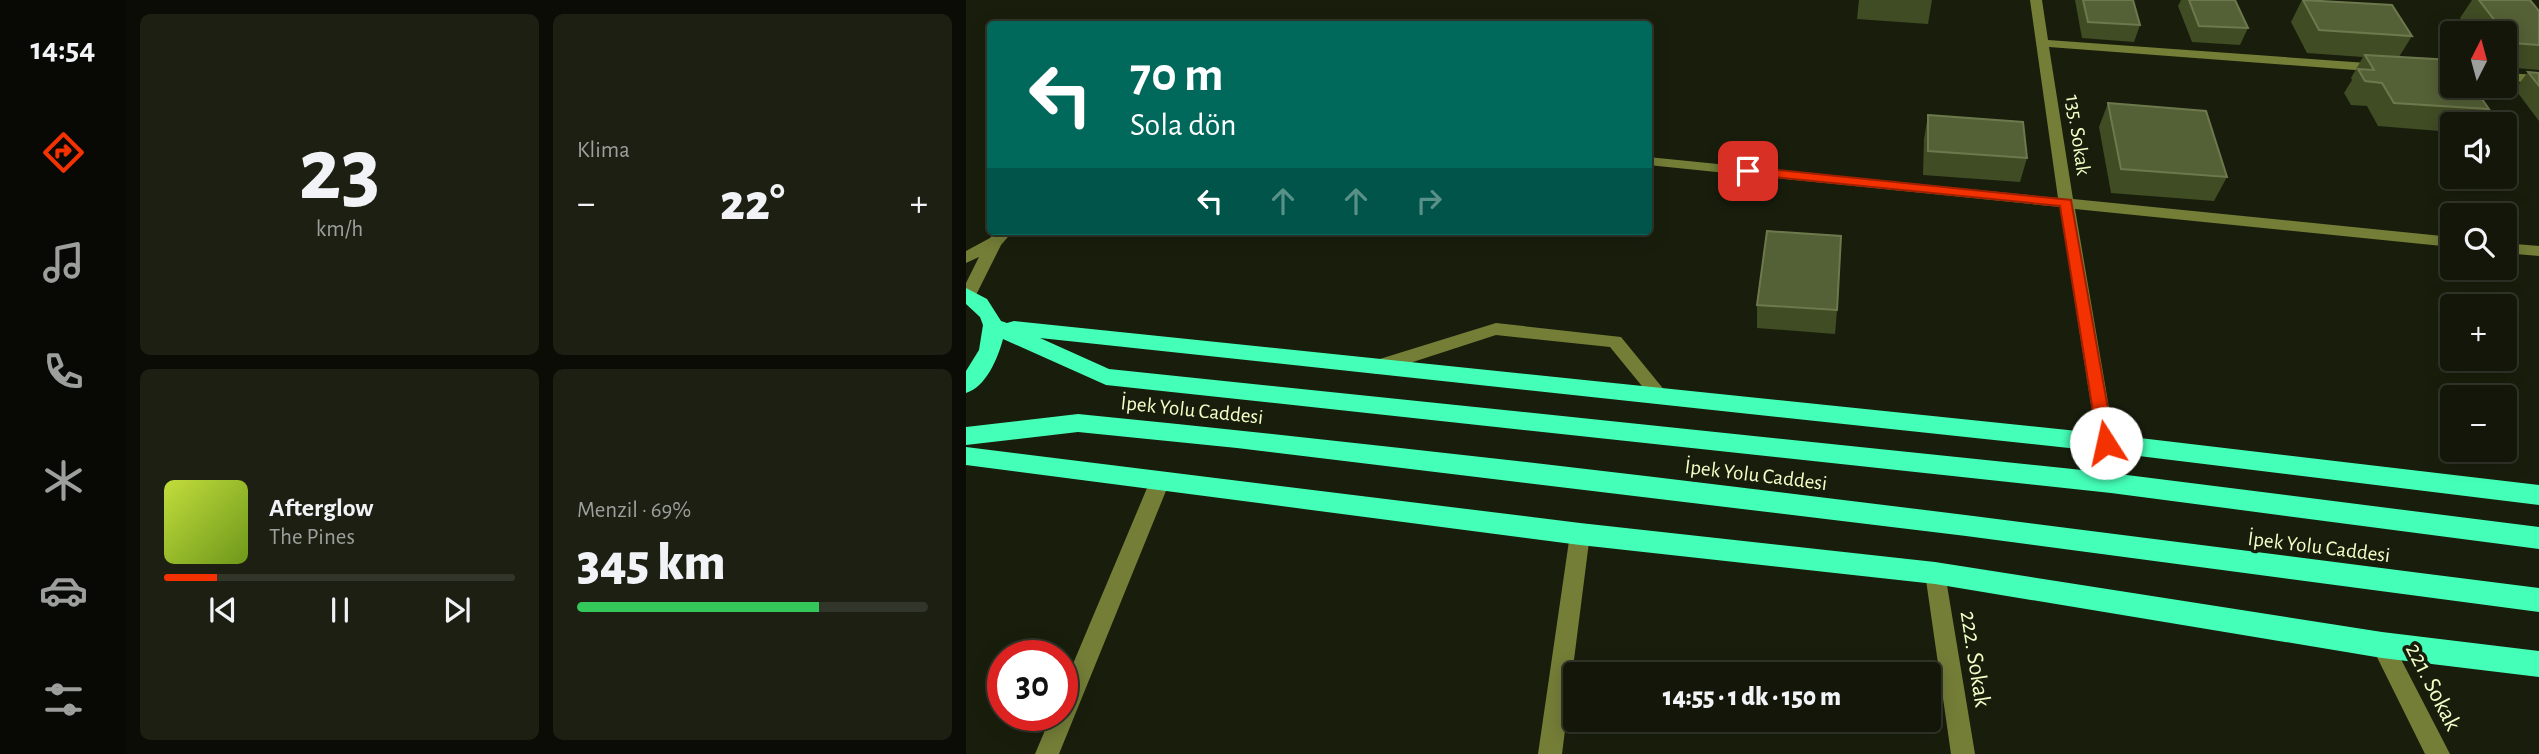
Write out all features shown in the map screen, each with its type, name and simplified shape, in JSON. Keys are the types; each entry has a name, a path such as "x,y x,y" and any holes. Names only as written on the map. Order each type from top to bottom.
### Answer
{"highway":[{"path":"966,385 978,373 992,348 994,326 986,308 967,295"},
{"path":"994,326 2106,443 2539,495"},
{"name":"İpek Yolu Caddesi","path":"994,326 1106,377 2111,483 2539,538"},
{"name":"İpek Yolu Caddesi","path":"966,436 1078,423 1237,439 1953,523 2539,600"},
{"path":"966,456 1580,534 1935,573 2382,645 2539,664"}],"street":[{"name":"135. Sokak","path":"2036,0 2106,443"},
{"path":"2043,43 2397,69"},
{"path":"2517,77 2539,79"},
{"path":"1652,162 2440,241"},
{"path":"966,258 1000,236"},
{"path":"967,295 1000,236"},
{"path":"2517,249 2539,251"},
{"path":"1375,368 1496,329 1615,341 1661,397"},
{"path":"1046,754 1160,481"},
{"path":"1550,754 1580,534"},
{"name":"222. Sokak","path":"1935,573 1963,754"},
{"name":"221. Sokak","path":"2382,645 2438,754"}],"building":[{"path":"2083,0 2133,0 2140,25 2088,22"},
{"path":"2189,0 2235,0 2248,28 2199,26"},
{"path":"2303,0 2392,5 2412,36 2319,30"},
{"path":"2479,0 2530,0 2539,11 2539,45 2517,43 2517,21 2495,21"},
{"path":"2365,55 2440,59 2440,98 2481,98 2489,109 2394,103 2382,83 2365,81 2358,69 2374,70"},
{"path":"2528,72 2539,73 2539,86"},
{"path":"2108,103 2206,111 2227,177 2121,169"},
{"path":"1928,115 2023,122 2027,158 1928,151"},
{"path":"1767,231 1841,236 1837,310 1757,305"}],"route":[{"path":"1748,171 2066,203 2106,443"}]}
